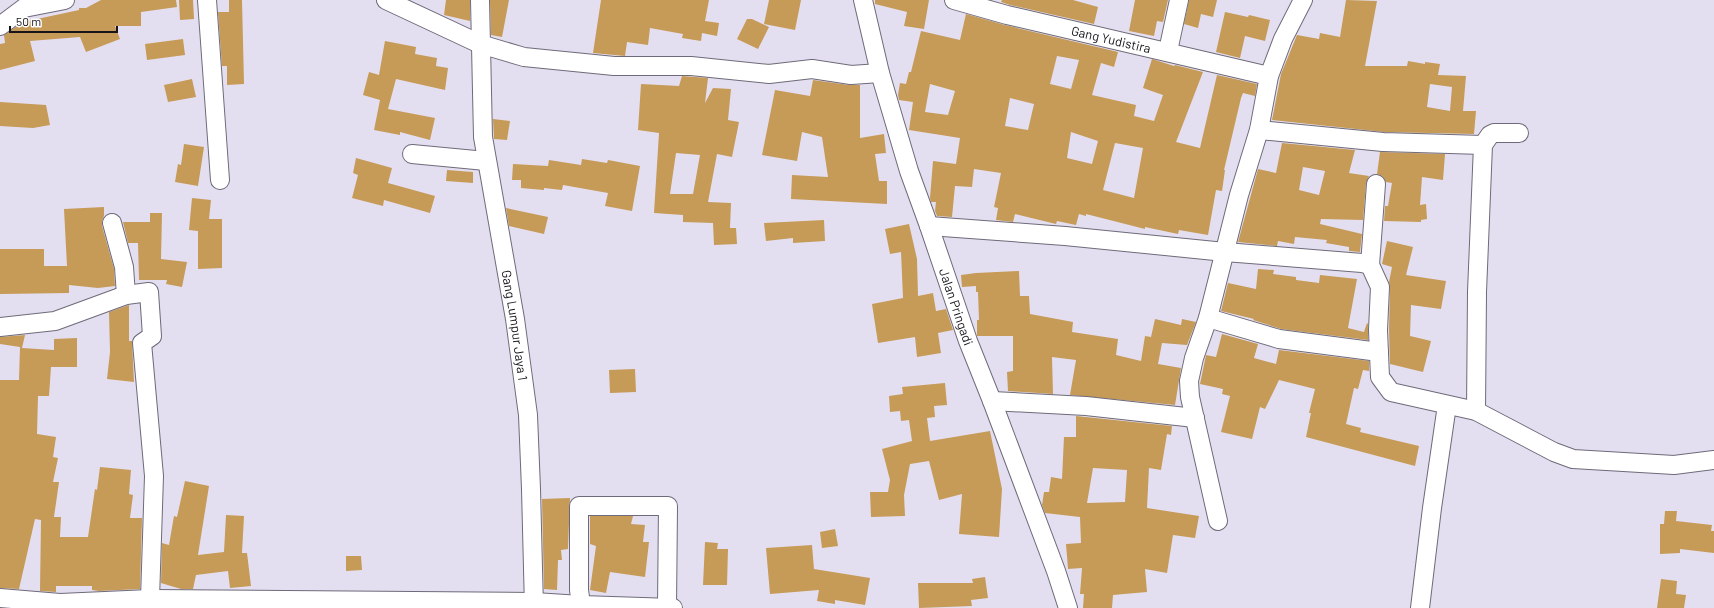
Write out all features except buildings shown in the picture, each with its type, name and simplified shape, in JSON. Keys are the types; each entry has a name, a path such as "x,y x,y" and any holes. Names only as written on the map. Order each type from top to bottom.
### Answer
{"street":[{"path":"0,26 23,4 65,0"},
{"path":"207,0 220,180"},
{"path":"386,0 480,44 524,58 614,66 691,66 769,74 812,70 851,75 880,73"},
{"name":"Gang Lumpur Jaya 1","path":"480,0 482,137 515,319 528,415 534,605"},
{"name":"Jalan Pringadi","path":"862,0 880,73 909,171 968,341 1056,572 1068,608"},
{"name":"Gang Yudistira","path":"954,0 1007,15 1168,51 1269,76"},
{"path":"1168,51 1179,0"},
{"path":"1218,521 1190,397 1189,380 1194,358 1208,318 1240,195 1259,130 1269,76 1283,39 1303,0"},
{"path":"1259,130 1382,142 1483,145"},
{"path":"1476,411 1477,292 1483,145 1490,135 1494,133 1519,134"},
{"path":"412,154 486,161"},
{"path":"1376,184 1370,265 1380,287 1378,330 1380,377 1391,392 1476,411 1554,452 1574,459 1674,465 1714,460"},
{"path":"112,223 124,267 126,295"},
{"path":"929,226 1080,237 1225,252 1362,263 1370,265"},
{"path":"0,327 55,321 126,295 149,292 152,336 142,343 154,476 150,599"},
{"path":"1208,318 1279,339 1379,352"},
{"path":"992,402 1086,406 1195,418"},
{"path":"1420,608 1432,508 1447,405"},
{"path":"0,598 60,603 150,599 348,604 670,607 668,506 579,506 579,590 581,606"}]}
